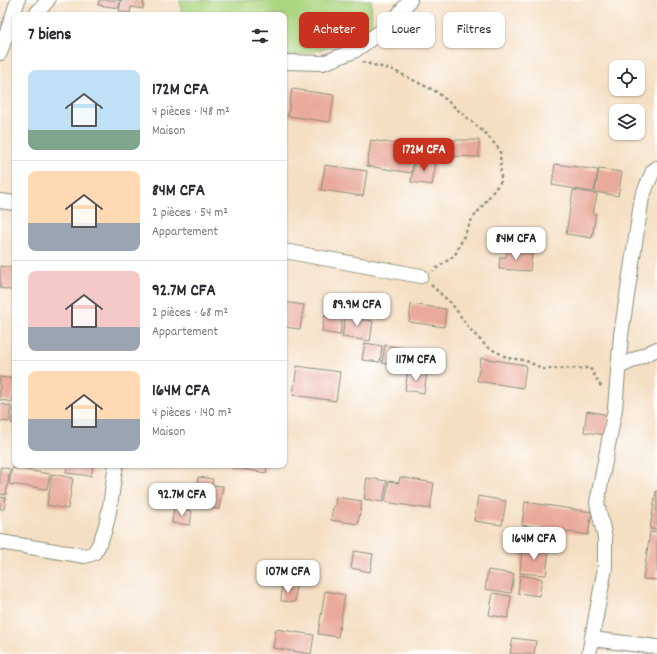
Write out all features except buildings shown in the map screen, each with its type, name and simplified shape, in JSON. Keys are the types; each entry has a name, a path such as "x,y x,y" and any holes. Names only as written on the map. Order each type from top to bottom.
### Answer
{"street":[{"path":"14,12 18,0"},
{"path":"38,12 48,0"},
{"path":"287,62 323,63 354,51 391,24 410,0"},
{"path":"1,46 12,16"},
{"path":"1,46 12,37"},
{"path":"589,654 605,568 605,538 597,503 615,409 621,335 642,197 653,171 657,168"},
{"path":"0,201 12,203"},
{"path":"287,252 421,276"},
{"path":"618,367 657,349"},
{"path":"0,542 85,556 94,553 98,547 106,525 116,468"},
{"path":"592,639 657,647"}],"path":[{"path":"340,56 393,70 437,92 485,133 500,150 501,181 471,221 455,255 435,270 421,276 452,304 469,328 486,346 508,358 524,360 544,369 590,368 615,409"}],"green space":[{"path":"180,0 371,0 372,38 369,39 369,12 299,12 299,48 328,48 287,57 287,12 182,12"}]}
